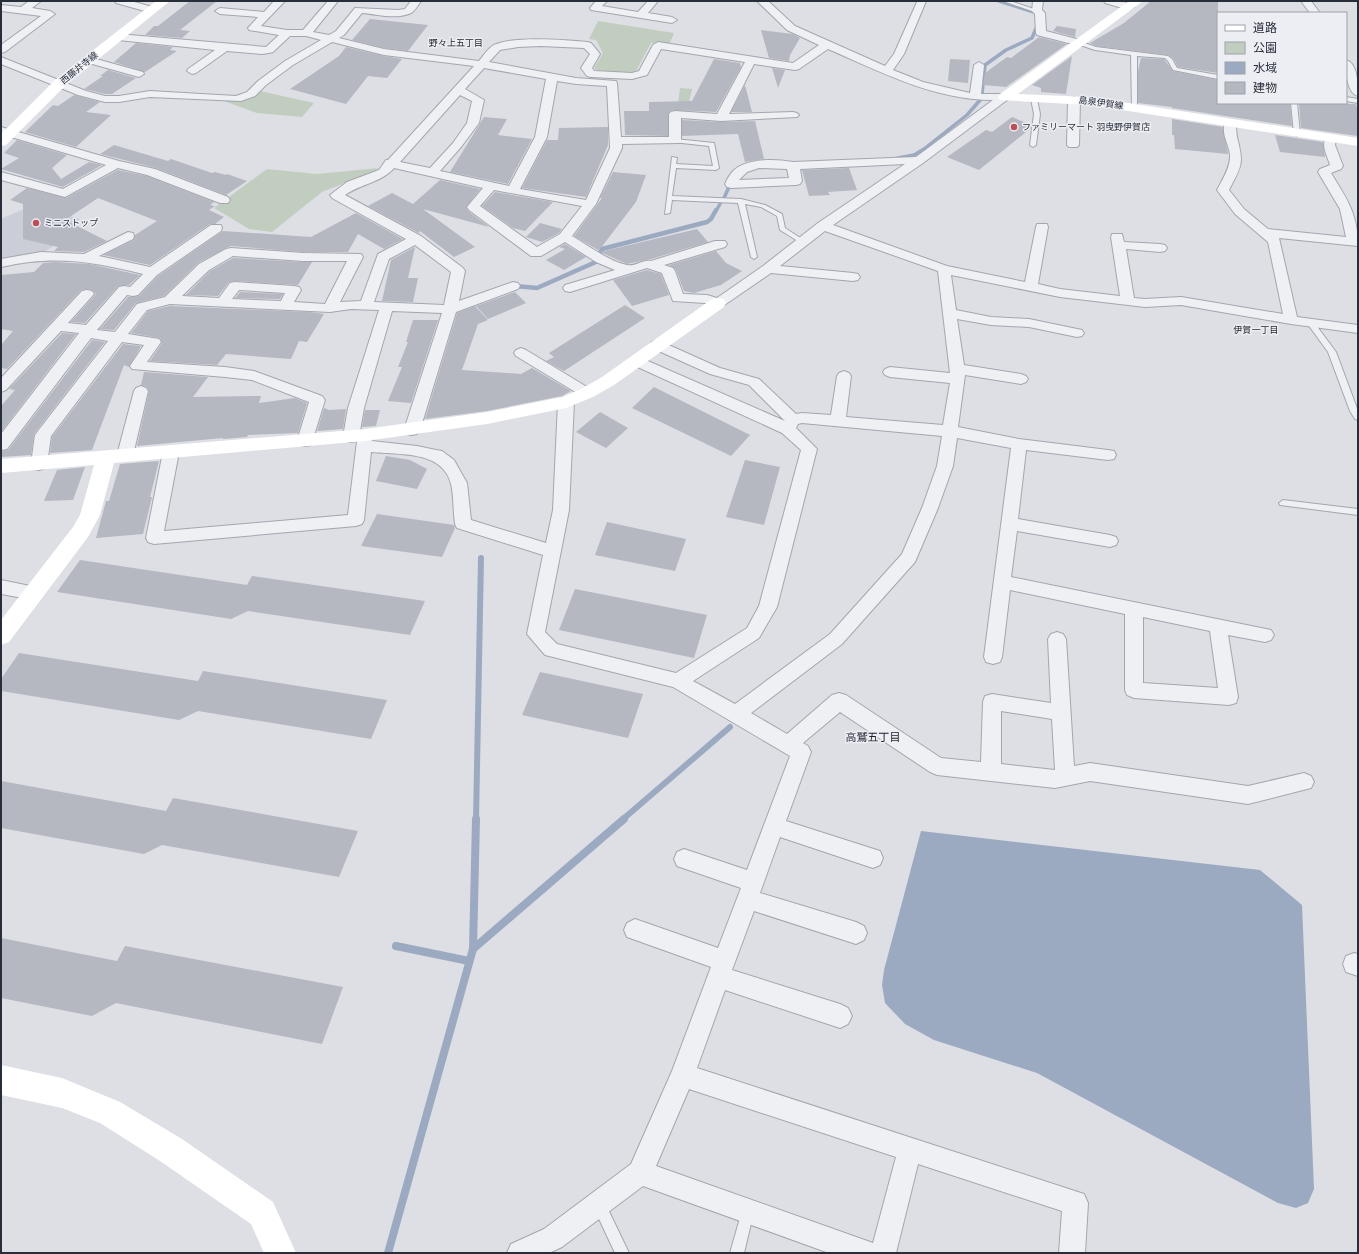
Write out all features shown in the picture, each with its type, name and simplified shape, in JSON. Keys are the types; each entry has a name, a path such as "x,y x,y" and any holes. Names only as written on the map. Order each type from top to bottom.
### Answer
{"main road":[{"name":"西藤井寺線","path":"4,135 60,83 164,1"},
{"path":"1005,97 1133,4"},
{"name":"島泉伊賀線","path":"1005,97 1074,100 1358,142"},
{"path":"1,466 39,464 115,456 360,439 487,418 566,402 587,393 608,381 718,303"},
{"path":"1,636 81,532 90,515 115,456"},
{"path":"1,1080 62,1093 110,1112 172,1150 262,1213 280,1253"}],"street":[{"path":"23,10 36,1"},
{"path":"120,1 152,10"},
{"path":"280,1 253,28 287,33 306,33 384,52 481,64 576,81 612,83 616,148 590,204 565,237 536,253 473,207 491,186"},
{"path":"306,33 333,1"},
{"path":"1,60 82,93 105,99 119,99 150,94 237,99 251,94 289,63 340,33 359,10 398,14 408,11 416,1"},
{"path":"602,1 596,8 672,20"},
{"path":"641,15 653,1"},
{"path":"762,1 791,28 920,85 975,97 1005,97"},
{"path":"1109,1 1133,4"},
{"path":"1306,1 1314,12"},
{"path":"887,71 899,54 922,2"},
{"path":"1037,6 1040,13 1041,33 1079,43"},
{"path":"1,8 50,14 1,50"},
{"path":"220,11 266,15"},
{"path":"118,37 262,51 270,50 287,33"},
{"path":"412,430 450,308 458,271 416,239 336,195 351,185 383,173 390,163 496,48 510,43 538,42 587,45 595,54 586,68 591,74 632,76 642,73 658,45 795,67 827,45"},
{"path":"192,71 224,48"},
{"path":"89,60 139,74"},
{"path":"721,118 751,60"},
{"path":"975,97 979,65"},
{"path":"1347,66 1358,93"},
{"path":"513,191 542,137 552,77"},
{"path":"432,173 457,145 472,123 478,100 458,89"},
{"path":"570,288 646,264 668,270 678,298 707,299 718,303 768,269 823,226 919,160 1005,97"},
{"path":"1073,145 1074,100"},
{"path":"616,140 676,141 675,114 721,118 792,115"},
{"path":"1230,124 1229,129 1236,157 1234,169 1223,190 1230,202 1243,216 1274,240 1291,320"},
{"path":"4,135 151,172 224,200"},
{"path":"1265,233 1355,242 1346,209 1324,172 1337,166 1329,145 1330,139"},
{"path":"793,166 919,160"},
{"path":"390,163 513,191 590,204"},
{"path":"1,176 65,194 116,164"},
{"path":"823,226 944,268 1060,293 1146,303 1181,301 1291,320 1358,329"},
{"path":"1031,287 1042,227"},
{"path":"1,445 88,332 124,290 133,292 152,272 216,228"},
{"path":"88,257 128,236"},
{"path":"565,237 601,259 628,270"},
{"path":"366,306 383,257 416,239"},
{"path":"1128,301 1117,241 1160,248"},
{"path":"652,265 720,244"},
{"path":"170,300 204,267 232,252 303,257 356,257 330,308"},
{"path":"1,263 22,258 55,255 88,257 152,272"},
{"path":"736,714 836,639 909,557 930,508 945,466 958,374 944,268"},
{"path":"768,269 853,277"},
{"path":"113,304 142,307 170,300 330,308 351,305 450,308 513,286"},
{"path":"1,387 87,294"},
{"path":"171,452 154,538 356,520 360,439 356,408 387,306"},
{"path":"39,464 43,435 142,307"},
{"path":"950,313 991,321 1029,323 1077,333"},
{"path":"58,326 92,334 154,342 137,366 225,372 254,376 317,400 305,442"},
{"path":"657,346 715,371 754,382 809,450 768,607 753,633 678,681"},
{"path":"521,353 587,393"},
{"path":"636,361 790,425"},
{"path":"890,372 958,374 1021,379"},
{"path":"838,421 844,376"},
{"path":"115,456 142,391"},
{"path":"520,1253 553,1238 640,1173 683,1075 801,752 678,681 551,650 536,634 561,510 566,402"},
{"path":"790,425 802,418 950,431 1020,444 1108,455"},
{"path":"360,439 436,455 448,464 459,483 463,524 553,552"},
{"path":"993,657 1020,444"},
{"path":"1010,524 1110,542"},
{"path":"1002,582 1265,635"},
{"path":"1,587 34,593"},
{"path":"1134,609 1134,690 1229,697 1218,626"},
{"path":"1057,639 1065,777"},
{"path":"788,745 839,701 937,766 1055,779 1090,772 1248,795 1304,782"},
{"path":"991,772 992,702 1061,712"},
{"path":"774,826 873,858"},
{"path":"684,859 750,891 856,933"},
{"path":"635,930 722,969 840,1016"},
{"path":"683,1075 1075,1203 1072,1253"},
{"path":"883,1253 910,1149"},
{"path":"640,1173 865,1253"}],"lane":[{"path":"1005,1 1037,6"},
{"path":"1079,43 1095,48 1166,57 1170,60 1175,69 1217,77"},
{"path":"1134,54 1134,108"},
{"path":"1033,145 1037,114 1034,99"},
{"path":"1347,99 1358,101"},
{"path":"1294,104 1297,134"},
{"path":"673,166 716,168 712,144 676,141"},
{"path":"666,213 674,158"},
{"path":"669,198 741,202 763,206 780,215 782,229 803,242"},
{"path":"741,202 754,257"},
{"path":"1311,322 1332,352 1354,411 1358,417"},
{"path":"1284,503 1358,512"},
{"path":"598,1205 622,1253"},
{"path":"737,1253 748,1211"}],"shaded area":[{"path":"33,205 80,219 72,224 83,229 40,254 1,260 1,219"}],"green space":[{"path":"598,21 674,33 669,45 651,43 636,71 628,73 597,70 594,68 603,53 596,40 589,39"},
{"path":"680,88 692,89 687,112 677,111"},
{"path":"260,91 314,103 302,117 257,113 224,101 243,99"},
{"path":"379,168 322,192 272,232 249,229 214,208 267,169 317,174"}],"water":[{"path":"921,831 1260,870 1302,905 1314,1189 1308,1203 1296,1208 1278,1203 1037,1073 934,1040 905,1024 885,1003 882,985 884,970"}],"building":[{"path":"190,1 217,1 180,30 190,31 182,38 145,35 154,26 158,26"},
{"path":"1151,1 1218,1 1217,73 1178,67 1173,58 1168,55 1096,46 1090,43 1124,23"},
{"path":"370,19 428,25 408,51 384,48 352,40"},
{"path":"1057,26 1076,29 1075,37 1053,31"},
{"path":"761,30 793,34 800,38 790,55 789,61 769,58"},
{"path":"1039,37 1067,44 1006,87 983,85 985,73 1007,57 1011,58"},
{"path":"136,43 173,47 170,50 177,51 145,72 114,62"},
{"path":"346,47 402,59 387,78 368,76 346,104 290,89 339,56"},
{"path":"1072,56 1066,94 1041,92 1041,88 1032,85"},
{"path":"1141,58 1164,59 1173,71 1217,80 1217,104 1290,104 1292,126 1138,103 1138,71"},
{"path":"714,59 740,63 741,67 716,112 670,111 668,114 668,136 625,135 624,111 649,111 649,102 692,101"},
{"path":"950,59 970,60 968,83 948,81"},
{"path":"772,68 785,70 778,88 773,71"},
{"path":"108,70 136,78 112,94 105,94 84,89 103,76 100,76"},
{"path":"745,85 752,112 731,112"},
{"path":"74,95 100,102 86,112 111,115 76,147 25,132 53,105 58,106"},
{"path":"1299,104 1356,104 1358,111 1358,136 1301,128"},
{"path":"484,117 507,119 498,135 532,139 508,184 450,172"},
{"path":"1012,117 1031,125 1031,128 979,170 947,157 986,130 992,132"},
{"path":"1172,119 1223,127 1228,154 1175,149 1174,135 1172,135"},
{"path":"682,120 721,122 755,121 764,159 745,162 738,134 682,136"},
{"path":"608,127 608,145 586,197 522,188 547,140 558,140 559,128"},
{"path":"1275,135 1323,142 1325,157 1280,152"},
{"path":"17,140 67,155 52,168 61,179 89,162 102,165 63,187 1,169 19,158 4,153"},
{"path":"114,145 168,161 171,159 212,173 227,174 247,181 226,195 156,168 100,154"},
{"path":"849,168 857,190 828,192 830,195 809,196 802,170"},
{"path":"118,170 147,176 214,202 210,205 215,206 209,210 224,217 215,224 210,224 150,265 103,255 134,240 135,235 157,221 98,198 65,220 107,241 84,252 54,251 58,247 23,239 23,204 10,200 27,188 66,198"},
{"path":"613,172 646,175 636,202 598,250 574,236 602,198 600,198"},
{"path":"440,180 480,189 466,207 468,211 489,227 423,209 475,247 454,257 420,231 419,233 368,206 392,193 413,204"},
{"path":"495,192 553,202 525,231 513,228 482,206"},
{"path":"356,213 403,239 384,249 358,234 348,252 303,252 231,246 198,263 164,296 136,303 114,330 100,329 128,297 139,296 158,276 223,231 311,237"},
{"path":"540,223 562,229 559,233 542,242 526,237"},
{"path":"697,229 708,242 651,259 627,264 600,252"},
{"path":"565,244 586,257 564,270 546,260 565,249 559,247"},
{"path":"415,247 408,278 418,278 413,302 382,301 391,260"},
{"path":"716,251 726,263 742,271 721,285 694,293 684,291 676,270 669,265"},
{"path":"233,258 312,262 298,285 235,281 229,282 218,296 186,295 210,271"},
{"path":"56,262 89,264 140,275 129,285 118,286 85,323 71,322 96,294 92,290 81,290 7,369 1,368 1,345 13,331 1,329 1,275 34,272 43,263"},
{"path":"647,270 661,274 669,295 632,306 613,280"},
{"path":"240,292 283,294 280,299 235,298"},
{"path":"515,292 526,303 488,319 476,306"},
{"path":"625,305 645,318 564,371 546,361 554,357 549,353"},
{"path":"170,306 309,312 324,314 307,342 299,341 291,359 226,354 217,365 150,361 162,343 160,338 131,333 148,311"},
{"path":"475,306 488,320 478,324 462,370 521,374 532,368 571,391 562,396 487,411 425,419 457,313"},
{"path":"413,320 438,320 411,403 388,401 402,367 398,367 408,342 406,342"},
{"path":"62,333 76,334 1,432 1,406 15,390 9,389"},
{"path":"92,340 105,342 34,434 31,455 1,457 1,451 8,450"},
{"path":"123,344 141,346 129,367 124,365 92,450 50,453 52,437"},
{"path":"144,372 208,377 193,397 261,396 259,403 295,398 307,403 298,433 248,435 247,437 137,446 149,391 147,387 141,385"},
{"path":"654,387 750,435 731,456 632,408"},
{"path":"324,408 329,410 346,409 343,429 317,431"},
{"path":"365,410 380,410 376,426 362,427"},
{"path":"600,412 628,428 606,448 576,432"},
{"path":"386,456 410,460 427,469 417,489 376,481"},
{"path":"745,460 780,467 764,525 726,517"},
{"path":"159,461 143,534 96,538 106,501 109,501 120,464"},
{"path":"85,467 73,500 44,501 57,470"},
{"path":"377,514 454,525 455,528 442,557 361,546"},
{"path":"607,522 686,539 675,571 595,555"},
{"path":"80,560 247,585 252,576 425,601 410,635 248,611 231,619 57,592"},
{"path":"575,589 707,615 694,658 559,630"},
{"path":"19,653 198,681 203,671 387,700 371,739 198,711 179,720 1,691 1,679"},
{"path":"540,672 643,694 628,738 522,715"},
{"path":"1,781 166,811 173,798 358,831 339,877 162,845 144,854 1,828"},
{"path":"1,938 117,961 125,946 343,987 322,1044 116,1003 92,1016 1,998"}],"waterway":[{"path":"999,1 1037,13 1038,15"},
{"path":"982,94 985,65 1006,50 1032,38 1037,26"},
{"path":"893,159 914,155 924,149 967,115 981,99"},
{"path":"724,198 729,187 730,180"},
{"path":"716,211 720,204"},
{"path":"600,253 602,249 707,222 711,219 716,210"},
{"path":"515,286 537,288 598,261"},
{"path":"476,820 481,558"},
{"path":"622,820 730,727"},
{"path":"473,949 476,819"},
{"path":"473,949 624,819"},
{"path":"396,946 469,961"},
{"path":"388,1253 473,949"}],"place":[{"name":"ファミリーマート 羽曳野伊賀店","path":"1014,127"},
{"name":"ミニストップ","path":"36,223"}],"district":[{"name":"野々上五丁目","path":"456,43"},
{"name":"伊賀一丁目","path":"1256,330"},
{"name":"高鷲五丁目","path":"873,737"}]}
